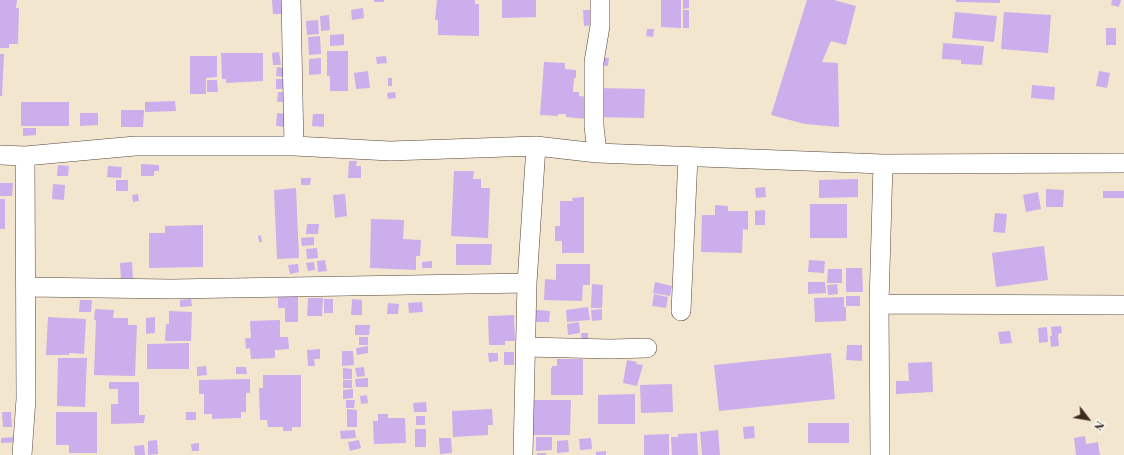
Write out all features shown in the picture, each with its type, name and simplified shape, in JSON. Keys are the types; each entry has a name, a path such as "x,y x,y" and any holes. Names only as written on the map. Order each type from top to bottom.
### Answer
{"street":[{"path":"290,0 294,146"},
{"path":"596,153 594,126 594,62 600,26 600,0"},
{"path":"0,155 25,156 135,146 294,146 390,151 536,146 596,153 883,164 1124,163"},
{"path":"518,455 526,347 527,283 536,146"},
{"path":"22,455 26,399 25,156"},
{"path":"681,311 688,157"},
{"path":"880,455 879,304 883,164"},
{"path":"26,287 172,289 527,283"},
{"path":"879,304 1124,305"},
{"path":"526,347 611,349 647,348"}],"building":[{"path":"0,0 17,0 16,8 19,8 18,44 9,44 9,48 0,48"},
{"path":"272,0 285,0 286,14 273,14"},
{"path":"374,0 384,0 384,2 374,2"},
{"path":"437,0 475,0 475,4 479,4 479,36 438,35 438,20 435,20"},
{"path":"502,0 536,0 536,17 502,18"},
{"path":"661,0 681,0 681,28 661,27"},
{"path":"683,0 689,0 689,8 683,9"},
{"path":"807,0 834,0 856,6 846,45 831,41 822,62 838,63 839,127 805,124 771,115"},
{"path":"956,0 1000,0 1000,3 956,2"},
{"path":"1112,0 1121,0 1119,7 1111,5"},
{"path":"363,8 364,18 352,20 351,10"},
{"path":"583,10 593,10 594,25 584,26"},
{"path":"683,10 689,10 689,28 683,28"},
{"path":"955,12 997,16 994,42 952,38"},
{"path":"1004,12 1051,15 1048,53 1001,49"},
{"path":"329,15 330,30 321,31 320,16"},
{"path":"318,20 319,34 307,35 306,21"},
{"path":"1106,28 1116,28 1116,45 1106,45"},
{"path":"647,29 654,29 653,37 646,36"},
{"path":"344,34 344,45 330,46 330,35"},
{"path":"320,36 321,54 309,55 308,37"},
{"path":"943,43 984,46 982,65 961,64 961,60 942,59"},
{"path":"327,51 348,51 348,91 330,91 330,76 327,76"},
{"path":"279,52 281,65 273,65 272,53"},
{"path":"221,53 263,53 263,81 226,83 226,79 222,79"},
{"path":"0,54 4,54 2,96 0,96"},
{"path":"190,56 217,56 217,77 206,78 206,94 190,94"},
{"path":"386,56 387,63 377,64 376,57"},
{"path":"597,57 609,58 608,66 596,65"},
{"path":"321,58 321,74 309,75 309,59"},
{"path":"544,62 565,63 565,69 576,70 573,92 579,92 579,96 590,97 588,119 566,117 566,114 558,114 558,116 540,115"},
{"path":"277,67 285,68 284,77 276,76"},
{"path":"368,71 370,88 356,89 354,73"},
{"path":"1099,71 1110,73 1107,88 1096,86"},
{"path":"388,78 392,78 392,86 388,86"},
{"path":"276,79 285,79 285,89 276,89"},
{"path":"207,80 217,80 218,92 207,92"},
{"path":"1032,85 1055,87 1054,100 1031,98"},
{"path":"597,88 645,89 644,118 596,117"},
{"path":"278,92 288,92 287,102 277,102"},
{"path":"395,92 396,98 388,99 387,93"},
{"path":"175,101 176,111 145,112 145,102"},
{"path":"21,102 69,102 69,126 21,126"},
{"path":"121,110 144,110 143,127 121,127"},
{"path":"80,113 98,113 98,125 80,126"},
{"path":"277,113 287,114 286,127 276,126"},
{"path":"313,114 324,114 324,127 312,126"},
{"path":"23,128 36,128 36,135 23,136"},
{"path":"349,161 357,161 356,166 361,166 361,178 348,178"},
{"path":"141,164 159,165 159,171 154,171 154,176 141,176"},
{"path":"58,165 69,166 68,176 57,176"},
{"path":"108,166 122,167 121,178 107,177"},
{"path":"454,171 474,171 473,179 481,179 481,188 490,188 488,238 451,236"},
{"path":"301,178 311,178 310,185 301,185"},
{"path":"858,179 858,197 819,198 819,180"},
{"path":"116,180 128,180 128,191 116,191"},
{"path":"0,183 13,183 12,196 0,196"},
{"path":"53,184 65,185 64,200 52,199"},
{"path":"765,187 766,197 756,198 755,188"},
{"path":"296,188 299,258 277,259 274,190"},
{"path":"1046,189 1064,190 1063,207 1046,207"},
{"path":"1103,191 1124,191 1124,198 1103,198"},
{"path":"1038,192 1041,209 1026,212 1023,195"},
{"path":"138,194 139,201 133,202 132,195"},
{"path":"345,194 347,216 335,218 333,195"},
{"path":"584,197 584,253 562,253 562,241 555,241 555,226 560,226 560,201 573,201 572,198"},
{"path":"0,199 5,199 5,229 0,229"},
{"path":"810,204 847,204 847,238 810,238"},
{"path":"715,205 728,206 728,211 748,211 748,230 743,229 742,253 701,252 702,215 715,215"},
{"path":"765,210 765,225 755,225 755,211"},
{"path":"995,213 1007,214 1005,233 993,232"},
{"path":"371,219 404,220 403,239 421,240 420,256 416,256 416,270 370,268"},
{"path":"307,224 319,224 318,234 306,234"},
{"path":"203,225 203,267 149,268 149,233 165,233 165,226"},
{"path":"261,235 262,242 259,242 258,236"},
{"path":"314,237 314,245 302,246 301,238"},
{"path":"456,244 492,244 491,265 456,265"},
{"path":"1044,246 1048,280 996,287 992,253"},
{"path":"317,248 318,258 307,259 306,249"},
{"path":"325,260 327,271 318,272 317,261"},
{"path":"809,260 825,261 824,273 808,272"},
{"path":"432,261 432,268 422,268 422,262"},
{"path":"132,262 133,278 121,279 120,263"},
{"path":"314,262 315,270 308,271 306,263"},
{"path":"298,264 299,272 290,274 288,265"},
{"path":"556,264 590,264 590,285 583,285 582,301 544,300 545,279 556,280"},
{"path":"846,268 862,268 863,292 846,292"},
{"path":"828,269 842,269 842,283 827,283"},
{"path":"655,282 672,286 670,296 653,293"},
{"path":"808,282 825,282 826,293 808,294"},
{"path":"592,284 603,285 602,308 591,308"},
{"path":"837,284 838,294 828,295 827,285"},
{"path":"654,294 668,297 666,308 652,306"},
{"path":"846,296 860,296 860,306 846,306"},
{"path":"278,297 298,297 298,322 285,322 285,308 278,308"},
{"path":"844,297 846,321 815,322 814,298"},
{"path":"308,298 323,298 322,316 307,316"},
{"path":"191,299 192,306 180,307 180,300"},
{"path":"324,299 333,299 333,313 324,313"},
{"path":"352,299 362,300 362,315 351,315"},
{"path":"80,300 92,300 91,312 79,312"},
{"path":"422,302 423,312 409,313 408,303"},
{"path":"388,303 399,304 398,314 387,314"},
{"path":"588,307 590,320 567,322 566,310"},
{"path":"95,309 114,310 113,318 128,318 128,325 137,325 135,376 94,375"},
{"path":"602,309 602,320 592,321 591,310"},
{"path":"536,310 550,311 549,322 536,322"},
{"path":"169,311 192,312 191,341 165,341 166,324 169,324"},
{"path":"514,315 515,341 505,341 505,345 489,345 488,316"},
{"path":"48,317 86,319 84,354 69,353 69,355 46,355"},
{"path":"155,317 155,333 146,334 146,318"},
{"path":"280,320 280,337 288,337 289,349 275,350 275,358 251,359 250,348 246,349 245,338 251,338 250,321"},
{"path":"579,322 580,333 568,335 567,324"},
{"path":"355,325 370,325 369,335 355,335"},
{"path":"1061,326 1062,333 1058,334 1059,346 1051,347 1051,327"},
{"path":"1047,327 1048,342 1039,343 1038,328"},
{"path":"1010,331 1012,343 1000,344 998,332"},
{"path":"581,333 588,333 588,342 582,342"},
{"path":"359,337 368,337 368,345 359,345"},
{"path":"189,343 189,369 147,369 147,344"},
{"path":"847,345 862,345 862,361 846,360"},
{"path":"368,346 368,353 357,355 356,348"},
{"path":"320,349 320,359 314,359 315,366 308,366 307,350"},
{"path":"342,351 353,351 354,365 342,366"},
{"path":"504,352 514,352 514,365 504,365"},
{"path":"488,353 498,353 498,361 489,362"},
{"path":"831,353 835,399 719,411 714,365"},
{"path":"58,358 87,358 85,407 57,406"},
{"path":"557,359 583,359 583,395 551,395 551,368 552,366 557,366"},
{"path":"627,360 643,365 637,386 623,383"},
{"path":"932,362 933,392 896,394 896,381 909,381 908,363"},
{"path":"206,366 207,375 197,376 197,367"},
{"path":"236,367 246,367 247,374 236,374"},
{"path":"364,367 365,376 357,377 355,368"},
{"path":"343,368 352,369 352,379 343,379"},
{"path":"263,375 301,375 301,427 292,427 292,431 283,431 283,427 268,427 267,420 260,420 259,388 263,388"},
{"path":"368,378 368,387 356,387 355,379"},
{"path":"250,379 250,393 246,393 246,412 241,412 241,418 212,419 212,414 204,414 204,394 199,394 199,380"},
{"path":"343,380 352,380 352,388 343,388"},
{"path":"109,382 139,382 139,415 145,415 144,423 111,424 111,404 118,404 118,389 109,389"},
{"path":"672,384 673,412 641,413 640,385"},
{"path":"353,389 353,398 343,399 343,390"},
{"path":"635,394 635,424 598,424 598,395"},
{"path":"367,395 368,403 361,404 360,396"},
{"path":"346,400 355,400 354,408 346,408"},
{"path":"527,400 571,400 570,435 526,435"},
{"path":"426,402 427,412 414,412 413,403"},
{"path":"347,409 357,410 357,427 347,427"},
{"path":"492,409 493,425 488,425 488,435 453,437 452,411"},
{"path":"2,412 11,412 12,427 3,427"},
{"path":"56,412 97,412 97,453 69,453 69,445 56,445"},
{"path":"186,412 196,412 196,420 186,420"},
{"path":"378,414 388,414 388,418 405,418 406,443 374,444 373,421 378,421"},
{"path":"416,416 425,416 425,425 416,425"},
{"path":"808,423 849,423 849,443 808,443"},
{"path":"754,426 755,438 744,439 743,427"},
{"path":"415,429 426,429 426,447 415,447"},
{"path":"355,430 356,438 341,439 340,431"},
{"path":"718,430 720,455 702,455 700,432"},
{"path":"697,433 698,455 672,455 671,437 678,437 678,434"},
{"path":"669,434 669,455 644,455 644,435"},
{"path":"1085,436 1086,444 1098,442 1100,455 1076,455 1074,438"},
{"path":"15,437 21,442 1,443 1,438"},
{"path":"536,437 552,437 552,450 536,451"},
{"path":"439,438 451,438 452,453 440,454"},
{"path":"591,438 592,449 580,450 579,439"},
{"path":"157,440 158,454 148,455 148,441"},
{"path":"359,440 361,448 350,451 348,442"},
{"path":"568,440 569,452 557,453 557,441"},
{"path":"199,443 199,451 192,451 191,444"},
{"path":"144,445 145,455 135,455 134,446"},
{"path":"606,451 606,455 596,455 596,452"},
{"path":"537,453 546,453 546,455 537,455"}]}
